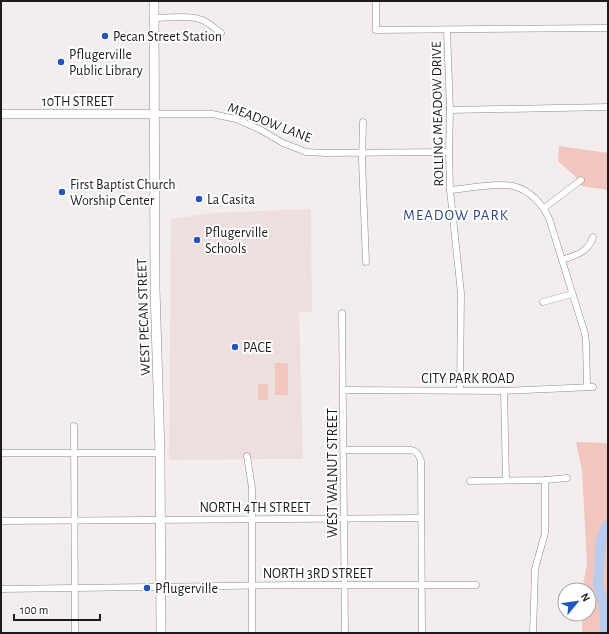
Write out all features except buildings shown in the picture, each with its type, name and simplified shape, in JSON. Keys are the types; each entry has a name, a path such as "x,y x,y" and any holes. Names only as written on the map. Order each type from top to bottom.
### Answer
{"main road":[{"name":"WEST PECAN STREET","path":"154,1 155,289 160,454 161,633"}],"street":[{"path":"376,1 376,30 608,28"},
{"path":"154,18 199,18 221,33"},
{"name":"ROLLING MEADOW DRIVE","path":"447,30 450,110 450,190 461,293 460,390"},
{"path":"450,110 608,107"},
{"name":"10TH STREET","path":"1,114 154,114"},
{"name":"MEADOW LANE","path":"154,114 212,114 236,119 261,130 283,143 306,152 449,152"},
{"path":"363,122 362,153 366,262"},
{"path":"544,208 581,180"},
{"path":"450,190 494,185 512,186 522,189 539,201 550,221 572,294 543,302"},
{"path":"562,260 585,250 589,246 593,237"},
{"name":"CITY PARK ROAD","path":"343,390 504,390 590,387 586,338 572,294"},
{"name":"WEST WALNUT STREET","path":"342,313 344,585 346,633"},
{"path":"504,390 506,480"},
{"path":"74,426 75,633"},
{"path":"344,450 414,450 418,453 421,461 422,633"},
{"path":"1,453 160,454"},
{"path":"247,456 252,488 252,633"},
{"path":"470,480 545,480 567,478"},
{"path":"533,633 535,569 545,533 545,480"},
{"name":"NORTH 4TH STREET","path":"1,521 421,518"},
{"name":"NORTH 3RD STREET","path":"1,589 74,589 161,586 476,586"}],"shaded area":[{"path":"559,146 608,153 608,190 581,186 575,176 558,161"},
{"name":"PACE","path":"311,209 312,312 299,312 303,459 169,460 171,219 213,213"},
{"path":"275,363 288,363 288,395 275,395"},
{"path":"258,384 268,384 268,400 258,400"},
{"path":"576,442 608,443 608,633 582,633 582,622 597,622 597,582 584,582 587,564 582,470"}],"waterway":[{"path":"605,633 605,610 598,584 601,540 608,525"}],"place":[{"name":"Pecan Street Station","path":"105,36"},
{"name":"Pflugerville Public Library","path":"61,62"},
{"name":"First Baptist Church Worship Center","path":"62,192"},
{"name":"La Casita","path":"199,199"},
{"name":"Pflugerville Schools","path":"197,240"},
{"name":"PACE","path":"235,347"},
{"name":"Pflugerville","path":"147,588"}],"district":[{"name":"MEADOW PARK","path":"456,215"}]}
